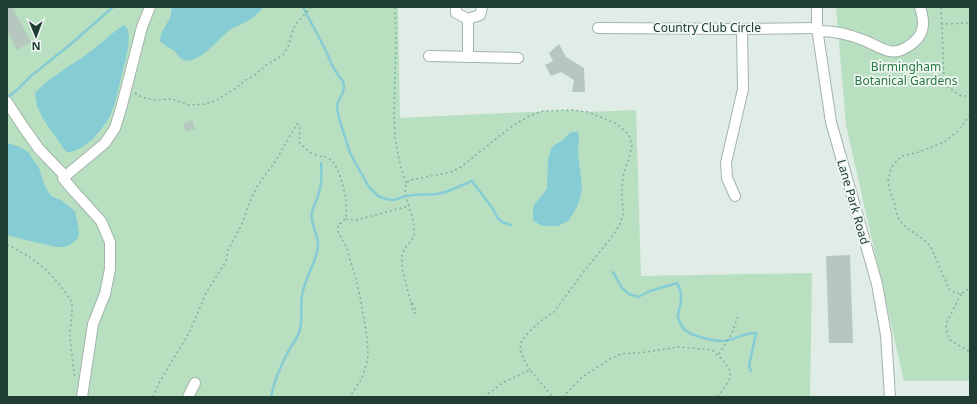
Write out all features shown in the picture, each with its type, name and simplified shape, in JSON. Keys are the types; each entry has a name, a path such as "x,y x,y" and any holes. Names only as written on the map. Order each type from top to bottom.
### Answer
{"street":[{"path":"82,395 93,324 105,294 110,269 110,242 101,221 63,178 105,143 115,128 142,27 150,7"},
{"path":"456,7 456,13 468,19 480,15 482,7"},
{"name":"Lane Park Road","path":"817,7 817,30 831,122 877,284 886,335 890,397"},
{"name":"Country Club Circle","path":"598,28 830,31 851,36 890,52 900,51 912,44 920,36 923,25 920,7"},
{"path":"468,19 468,57"},
{"path":"735,196 726,178 726,163 743,89 742,29"},
{"path":"429,56 518,58"},
{"path":"7,102 39,149 66,176"},
{"path":"188,397 195,383"}],"path":[{"path":"126,89 142,97 154,100 172,99 189,106 215,101 254,76 266,65 283,55 288,47 296,24 311,7"},
{"path":"395,7 395,139 401,168 406,183 405,193 414,224 414,237 402,255 402,268 410,299 416,313 413,312 411,303"},
{"path":"941,7 944,77 946,85 962,96 970,96"},
{"path":"941,24 970,23"},
{"path":"406,183 411,180 451,172 461,167 514,125 529,116 543,111 572,110 588,112 615,123 629,135 632,145 624,172 622,187 624,212 620,224 614,234 554,312 542,320 521,342 520,349 524,360 530,370 553,397"},
{"path":"960,294 955,294 949,289 931,247 924,240 906,228 899,220 888,181 891,168 902,156 919,152 944,142 957,132 970,115"},
{"path":"153,397 158,382 190,331 206,293 226,261 228,250 243,222 248,206 258,185 275,162 298,124 300,126 299,142 306,150 316,155 326,157 332,161 338,170 343,184 346,211 344,220 338,225 338,232 346,246 356,279 367,337 368,353 362,378 350,397"},
{"path":"346,219 356,220 409,206"},
{"path":"7,245 38,262 54,278 71,300 72,312 70,335 77,388 82,395"},
{"path":"970,288 960,294 946,324 947,334 950,340 970,352"},
{"path":"720,354 732,333 738,316"},
{"path":"563,397 581,378 610,359 621,354 678,347 712,350 725,363 730,370 730,378 717,397"},
{"path":"484,397 502,383 530,370"}],"green space":[{"path":"7,7 398,7 400,118 571,110 588,112 636,110 641,276 812,273 810,397 7,397"},
{"name":"Birmingham Botanical Gardens","path":"836,7 970,7 970,381 904,381 846,125"}],"water":[{"path":"172,7 264,7 248,21 231,29 203,54 190,60 184,60 160,41 161,34 170,18"},
{"path":"124,25 127,28 129,36 128,47 117,96 111,114 104,126 93,139 80,148 67,152 43,119 37,106 35,93 53,77 92,50"},
{"path":"571,132 577,132 579,135 578,152 582,188 580,199 576,209 568,221 558,226 540,225 533,220 533,210 534,205 547,189 548,160 551,149"},
{"path":"7,143 20,147 28,152 39,168 44,184 51,196 61,200 75,211 79,234 77,239 71,244 65,247 57,247 7,235"}],"building":[{"path":"7,7 12,7 31,42 17,50 7,31"},
{"path":"559,44 566,57 584,68 585,92 572,92 574,80 561,72 551,76 545,65 553,61 549,53"},
{"path":"192,120 195,129 186,132 183,124"},
{"path":"850,255 853,343 829,343 826,256"}],"waterway":[{"path":"7,98 113,7"},
{"path":"303,7 332,65 343,81 344,88 337,108 339,118 350,153 369,187 378,196 394,200 406,196 446,192 472,181 493,209 497,217 502,222 511,225"},
{"path":"271,397 280,369 300,330 303,290 317,253 318,242 313,226 312,213 320,188 322,175 321,163"},
{"path":"613,272 622,288 629,294 638,297 650,291 677,283 681,295 681,304 678,315 679,319 685,330 692,334 708,339 723,341 756,333 749,366 751,371"}]}
